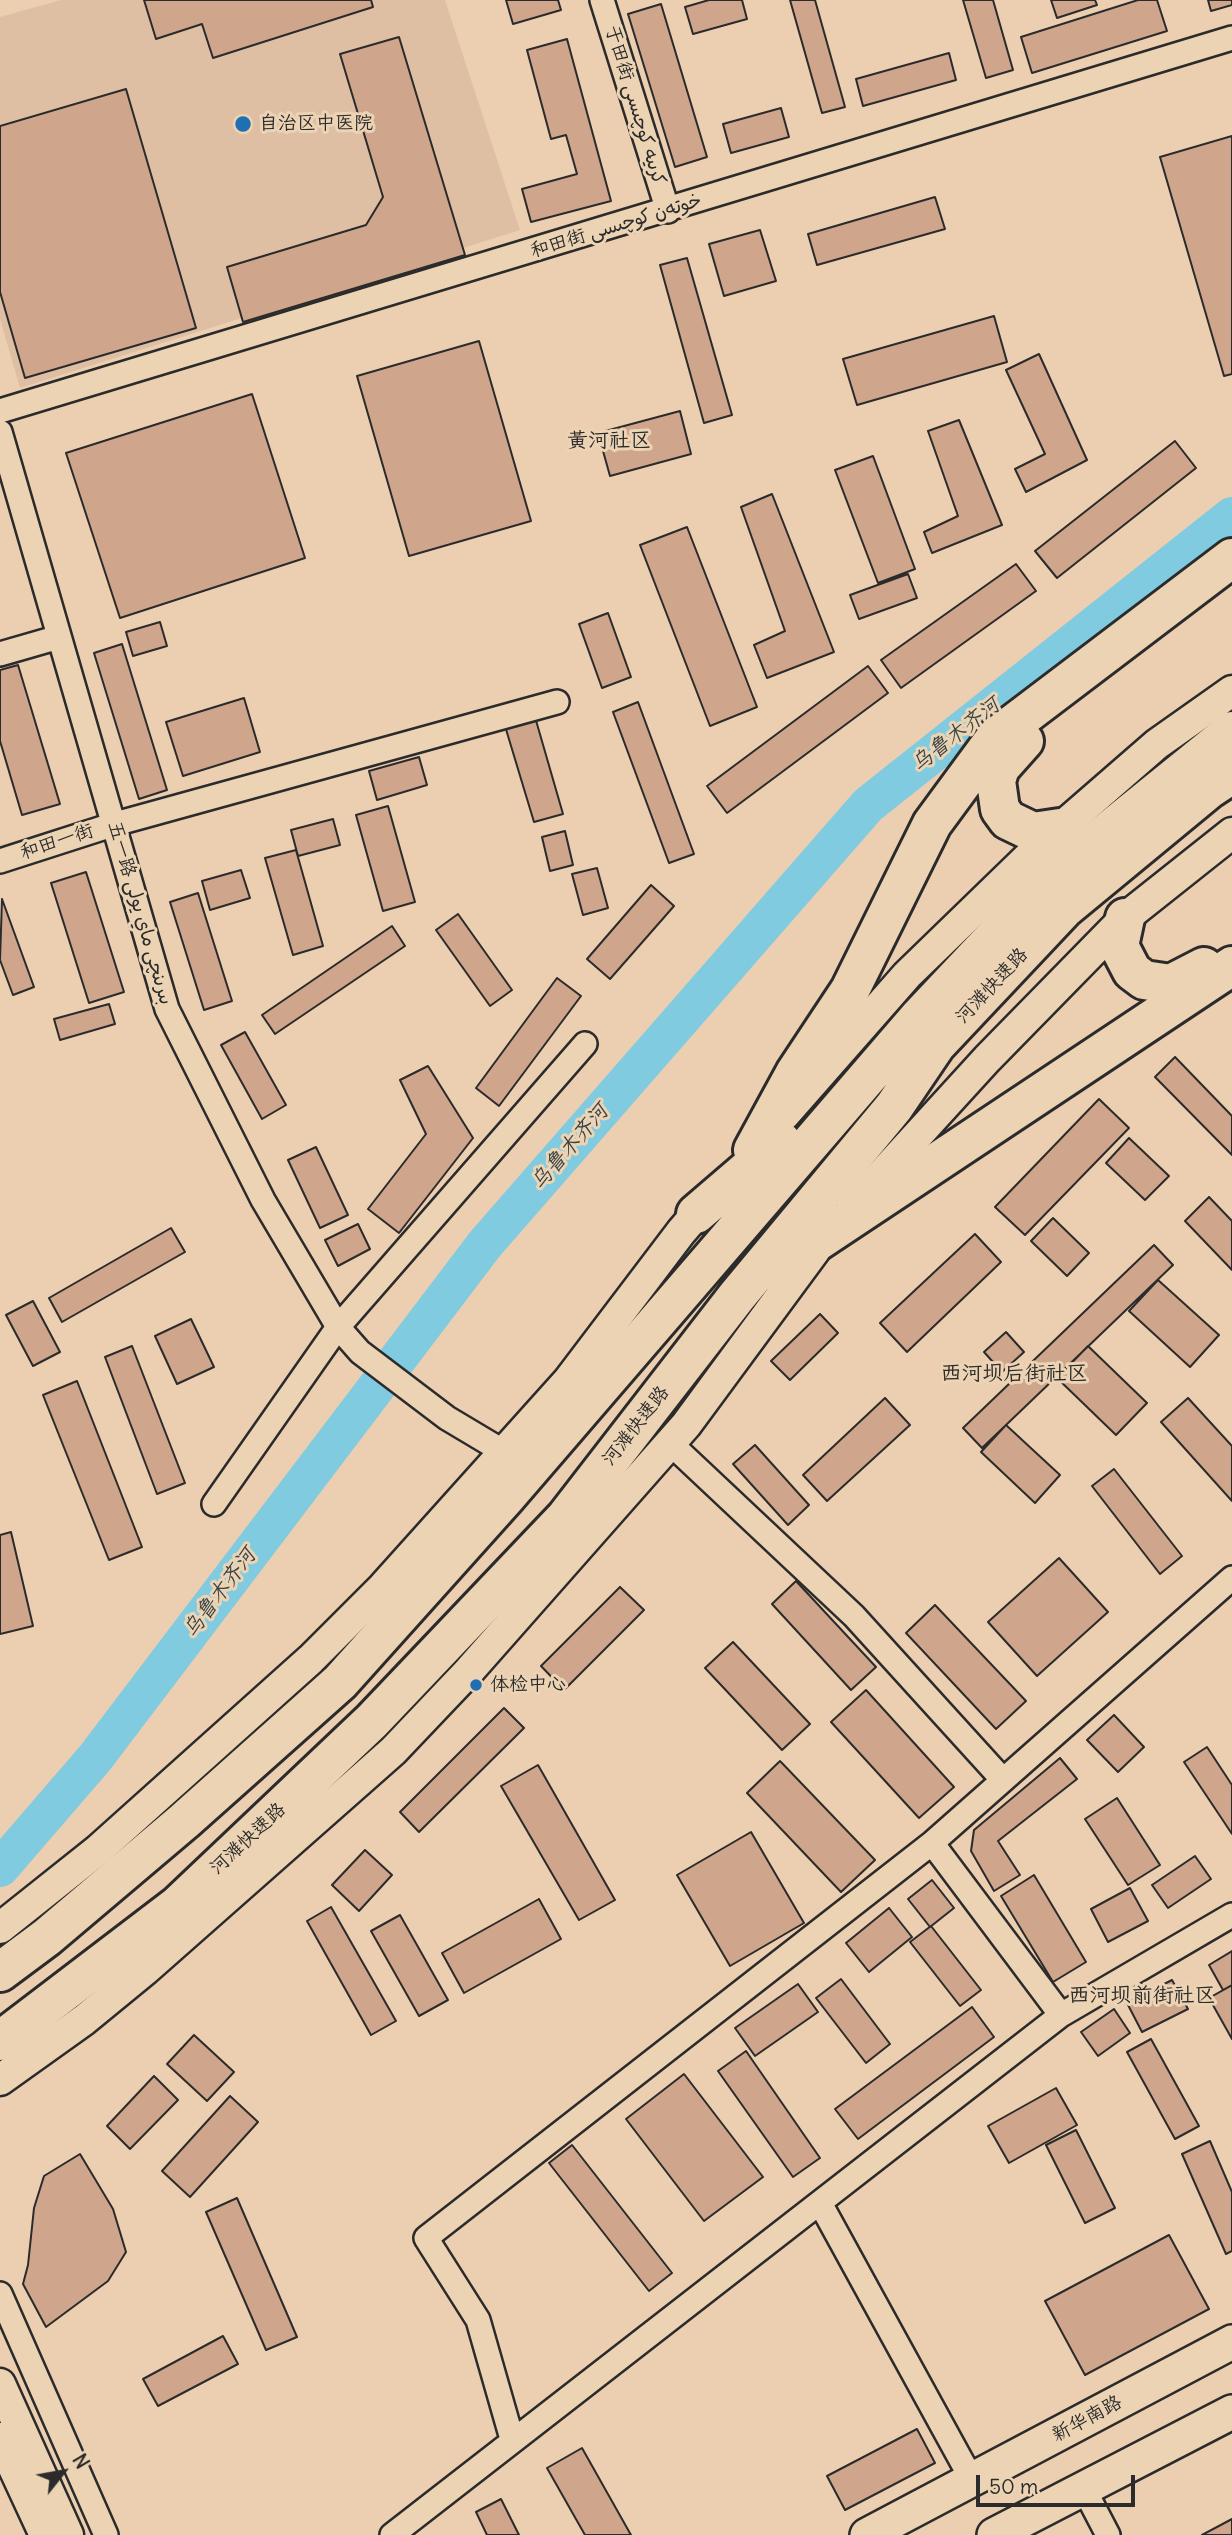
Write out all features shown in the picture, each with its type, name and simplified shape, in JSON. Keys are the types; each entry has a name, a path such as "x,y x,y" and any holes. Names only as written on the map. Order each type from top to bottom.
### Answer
{"highway":[{"path":"753,1150 795,1073 850,990 932,824 996,737 1232,558"},
{"path":"1060,828 1033,832 1008,820 996,795 1000,768 1043,720 1232,580"},
{"name":"河滩快速路","path":"0,1972 47,1937 184,1821 340,1682 506,1497 900,1040 1049,879 1232,731"},
{"name":"河滩快速路","path":"0,2041 178,1905 373,1721 566,1517 737,1296 894,1107 936,1045 1065,908 1167,823 1232,774"},
{"path":"1125,918 1119,946 1124,960 1132,971 1157,984 1185,979 1232,948"},
{"path":"737,1296 1232,965"},
{"path":"696,1214 900,1040"}],"main road":[{"name":"新华南路","path":"867,2535 1232,2342"},
{"path":"994,2535 1232,2412"}],"street":[{"name":"于田街 كرىيە كوچىسى","path":"602,0 667,211"},
{"name":"和田街 خوتەن كوچىسى","path":"0,411 1232,38"},
{"name":"五一路 بىرىنچى ماي يولى","path":"0,432 167,1009 263,1200 338,1327 360,1352 447,1418 504,1452"},
{"path":"0,654 59,638"},
{"path":"0,1928 98,1850 311,1659 383,1587 568,1381 696,1214 907,975 1060,828 1157,744 1232,691"},
{"name":"和田一街","path":"0,861 115,824 557,702"},
{"path":"0,2080 84,2020 135,1978 393,1751 469,1671 670,1443 825,1237 986,1059 1125,918 1232,833"},
{"path":"214,1504 338,1327 584,1044"},
{"path":"670,1443 854,1616 1003,1780"},
{"path":"512,2439 478,2320 426,2238 932,1843 1232,1577"},
{"path":"932,1843 1061,2015"},
{"path":"392,2535 512,2439 1061,2015 1232,1915"},
{"path":"820,2203 972,2480"},
{"path":"0,2294 106,2535"},
{"path":"0,2384 68,2535"},
{"path":"0,2438 45,2535"},
{"path":"1083,2488 1108,2535"}],"shaded area":[{"name":"自治区中医院","path":"61,0 445,0 520,230 20,388 0,319 0,17"}],"building":[{"path":"144,0 371,0 373,7 213,58 202,24 156,39"},
{"path":"506,0 558,0 561,10 513,24"},
{"path":"709,0 742,0 747,19 693,34 685,7"},
{"path":"790,0 815,0 845,107 822,113"},
{"path":"963,0 993,0 1013,70 986,78"},
{"path":"1051,0 1095,0 1097,5 1057,18"},
{"path":"1138,0 1157,0 1167,31 1032,73 1021,37"},
{"path":"1208,0 1232,0 1232,5 1211,11"},
{"path":"661,4 707,157 675,167 628,14"},
{"path":"399,37 465,255 243,322 227,267 366,225 383,197 340,54"},
{"path":"567,39 611,201 531,222 522,189 577,174 566,135 551,139 527,50"},
{"path":"949,53 956,80 863,106 856,79"},
{"path":"126,89 196,328 25,378 0,292 0,126"},
{"path":"781,108 789,137 731,153 723,124"},
{"path":"1232,136 1232,374 1224,376 1160,157"},
{"path":"935,197 945,229 817,265 808,234"},
{"path":"760,230 776,281 724,296 709,244"},
{"path":"687,258 732,415 704,423 660,265"},
{"path":"994,316 1007,362 857,405 843,359"},
{"path":"479,341 531,521 409,556 357,376"},
{"path":"1039,354 1087,460 1026,492 1015,469 1045,454 1006,370"},
{"path":"252,394 305,558 120,618 66,453"},
{"path":"680,411 691,454 610,476 598,433"},
{"path":"959,420 1002,525 932,553 924,532 958,516 928,431"},
{"path":"1175,441 1196,468 1057,578 1035,551"},
{"path":"873,456 915,569 878,583 835,470"},
{"path":"772,494 834,652 767,678 754,645 785,631 741,507"},
{"path":"687,527 757,707 710,726 640,545"},
{"path":"1016,564 1036,591 901,688 881,660"},
{"path":"908,574 917,598 859,619 850,595"},
{"path":"608,613 631,677 602,688 579,624"},
{"path":"160,622 167,646 133,656 126,632"},
{"path":"122,644 167,790 139,799 94,653"},
{"path":"18,665 60,804 22,815 0,741 0,670"},
{"path":"868,666 888,693 727,813 707,786"},
{"path":"244,698 260,752 183,776 166,722"},
{"path":"638,702 694,854 669,863 613,712"},
{"path":"535,717 563,814 534,822 505,726"},
{"path":"419,757 427,785 377,800 369,771"},
{"path":"388,806 415,902 383,911 356,815"},
{"path":"333,819 340,845 298,856 291,830"},
{"path":"565,831 573,865 550,871 542,837"},
{"path":"296,850 323,946 293,955 265,858"},
{"path":"597,868 608,908 583,915 572,874"},
{"path":"241,870 250,898 210,910 202,881"},
{"path":"86,872 124,992 89,1003 51,883"},
{"path":"651,885 674,906 610,979 587,959"},
{"path":"198,893 232,1001 204,1010 170,902"},
{"path":"2,899 34,987 13,995 0,960"},
{"path":"458,914 512,990 490,1006 436,930"},
{"path":"392,926 405,946 275,1034 262,1015"},
{"path":"557,978 581,996 499,1106 476,1088"},
{"path":"109,1004 115,1024 60,1040 54,1019"},
{"path":"245,1032 286,1105 262,1119 221,1045"},
{"path":"1175,1057 1232,1116 1232,1155 1155,1077"},
{"path":"428,1066 473,1138 399,1233 368,1209 426,1134 400,1080"},
{"path":"1099,1099 1129,1128 1025,1235 995,1207"},
{"path":"1129,1138 1169,1176 1145,1200 1106,1163"},
{"path":"316,1147 348,1215 320,1228 288,1160"},
{"path":"1209,1197 1232,1221 1232,1270 1185,1221"},
{"path":"1053,1218 1089,1253 1067,1276 1031,1241"},
{"path":"358,1224 370,1249 338,1266 325,1240"},
{"path":"171,1228 185,1252 62,1322 49,1298"},
{"path":"975,1234 1001,1262 907,1352 880,1323"},
{"path":"1154,1245 1173,1265 982,1448 963,1428"},
{"path":"1158,1280 1219,1335 1190,1367 1129,1311"},
{"path":"33,1301 60,1352 33,1366 6,1315"},
{"path":"820,1314 838,1333 790,1380 771,1361"},
{"path":"191,1319 214,1367 177,1384 155,1336"},
{"path":"1006,1332 1024,1352 1002,1372 984,1352"},
{"path":"132,1346 185,1483 157,1494 105,1357"},
{"path":"1088,1346 1147,1403 1116,1435 1057,1378"},
{"path":"77,1381 142,1547 109,1560 43,1395"},
{"path":"885,1398 910,1425 827,1501 803,1475"},
{"path":"1188,1398 1232,1446 1232,1501 1161,1422"},
{"path":"1006,1425 1060,1475 1035,1503 981,1452"},
{"path":"755,1445 809,1505 788,1525 733,1464"},
{"path":"1114,1469 1182,1556 1160,1574 1092,1486"},
{"path":"11,1532 33,1626 0,1634 0,1535"},
{"path":"1059,1558 1108,1612 1037,1676 988,1622"},
{"path":"796,1581 876,1667 851,1690 772,1604"},
{"path":"620,1587 644,1610 564,1690 541,1666"},
{"path":"935,1605 1026,1701 996,1729 906,1633"},
{"path":"733,1642 810,1724 782,1750 705,1668"},
{"path":"866,1690 954,1787 919,1818 831,1722"},
{"path":"504,1708 524,1728 419,1832 400,1812"},
{"path":"1114,1715 1144,1747 1118,1772 1087,1740"},
{"path":"1207,1747 1232,1785 1232,1834 1184,1762"},
{"path":"1060,1758 1077,1779 998,1841 1020,1875 994,1891 971,1851 974,1830"},
{"path":"780,1761 875,1860 841,1892 747,1793"},
{"path":"538,1765 615,1900 579,1920 501,1786"},
{"path":"1117,1798 1160,1865 1128,1885 1085,1819"},
{"path":"751,1832 804,1923 730,1966 677,1875"},
{"path":"365,1850 392,1875 359,1911 332,1885"},
{"path":"1195,1856 1211,1879 1168,1908 1152,1885"},
{"path":"1034,1875 1086,1962 1053,1982 1001,1896"},
{"path":"932,1880 954,1908 930,1927 908,1899"},
{"path":"1130,1888 1148,1921 1108,1942 1091,1909"},
{"path":"539,1899 561,1939 464,1993 442,1953"},
{"path":"331,1907 396,2021 371,2035 307,1921"},
{"path":"889,1908 912,1937 869,1972 846,1943"},
{"path":"400,1915 448,2000 419,2016 371,1931"},
{"path":"931,1926 981,1990 960,2006 910,1942"},
{"path":"1232,1951 1232,1985 1223,1990 1209,1965"},
{"path":"841,1979 890,2044 866,2063 816,1998"},
{"path":"1172,1980 1188,2009 1142,2032 1127,2003"},
{"path":"798,1984 818,2012 755,2056 735,2028"},
{"path":"1232,1985 1232,2039 1209,1998"},
{"path":"972,2007 994,2037 858,2139 835,2109"},
{"path":"1114,2009 1130,2033 1098,2056 1081,2032"},
{"path":"194,2035 234,2072 207,2101 167,2064"},
{"path":"1151,2039 1199,2126 1175,2139 1127,2052"},
{"path":"746,2051 820,2158 793,2177 718,2071"},
{"path":"684,2074 763,2177 704,2221 626,2119"},
{"path":"154,2076 178,2100 130,2149 107,2126"},
{"path":"1056,2088 1077,2125 1009,2163 988,2126"},
{"path":"230,2096 258,2122 190,2197 162,2171"},
{"path":"1076,2130 1115,2208 1085,2223 1046,2145"},
{"path":"1210,2141 1232,2192 1232,2251 1226,2254 1182,2154"},
{"path":"572,2145 672,2273 649,2291 549,2163"},
{"path":"80,2154 113,2209 126,2252 108,2281 46,2327 23,2284 28,2265 34,2208 44,2176"},
{"path":"237,2198 297,2337 266,2350 206,2212"},
{"path":"1169,2235 1209,2309 1085,2375 1045,2301"},
{"path":"223,2336 238,2364 158,2406 143,2379"},
{"path":"917,2429 935,2463 845,2510 827,2476"},
{"path":"582,2448 631,2535 585,2535 547,2468"},
{"path":"501,2499 519,2535 487,2535 476,2512"},
{"path":"1232,2519 1232,2535 1202,2535"}],"waterway":[{"name":"乌鲁木齐河","path":"0,1868 95,1758 485,1244 868,805 1232,516"}],"place":[{"name":"自治区中医院","path":"243,124"},
{"name":"体检中心","path":"476,1685"}],"district":[{"name":"黄河社区","path":"609,441"},
{"name":"西河坝后街社区","path":"1014,1374"},
{"name":"西河坝前街社区","path":"1142,1996"}]}
